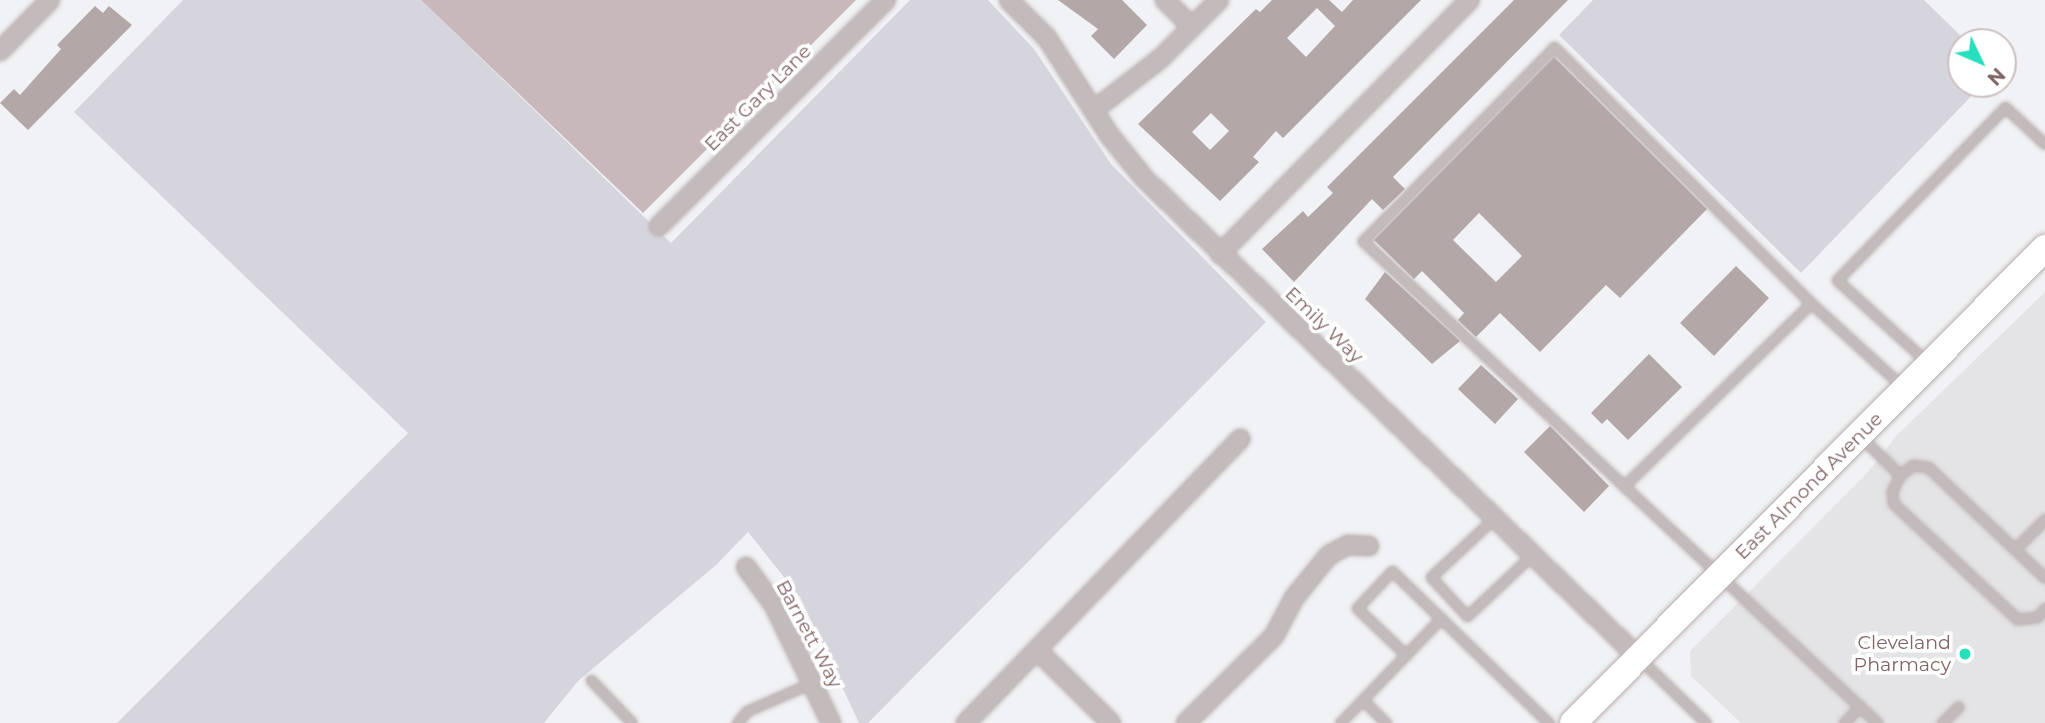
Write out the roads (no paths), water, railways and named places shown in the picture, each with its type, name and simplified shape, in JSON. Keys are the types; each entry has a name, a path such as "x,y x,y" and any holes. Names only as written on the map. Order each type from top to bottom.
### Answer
{"main road":[{"name":"East Almond Avenue","path":"1573,723 1930,364 2042,256"}],"street":[{"path":"0,51 50,0"},
{"name":"East Gary Lane","path":"659,226 886,0"},
{"name":"Emily Way","path":"1009,0 1047,38 1126,158 1220,254 1638,657"},
{"path":"1165,0 1192,27"},
{"path":"1094,110 1160,59 1219,0"},
{"path":"1220,254 1470,0"},
{"path":"966,723 1039,652 1240,439"},
{"path":"1186,723 1274,636 1294,598 1329,555 1348,545 1369,546"},
{"name":"Barnett Way","path":"746,567 774,605 831,723"},
{"path":"1039,652 1111,723"}],"lane":[{"path":"1877,723 1750,601 1719,577 1363,241 1550,49 1557,49 1811,303 1906,389"},
{"path":"1930,364 1837,280 2005,107 2045,144"},
{"path":"1623,486 1811,303"},
{"path":"1860,435 1900,475"},
{"path":"2045,578 1928,467 1913,465 1900,475 1892,491 1893,503 2017,620 2037,617 2045,608"},
{"path":"1493,519 1431,578 1467,616 1531,556"},
{"path":"2015,549 2045,519"},
{"path":"1406,655 1357,608 1392,570 1549,723"},
{"path":"1340,723 1441,618"},
{"path":"1638,657 1706,723"},
{"path":"591,680 632,723"},
{"path":"737,723 747,711 813,682"},
{"path":"1363,700 1386,723"},
{"path":"1844,723 1860,706"},
{"path":"1942,723 1958,707"}],"place":[{"name":"Cleveland Pharmacy","path":"1965,654"}]}
